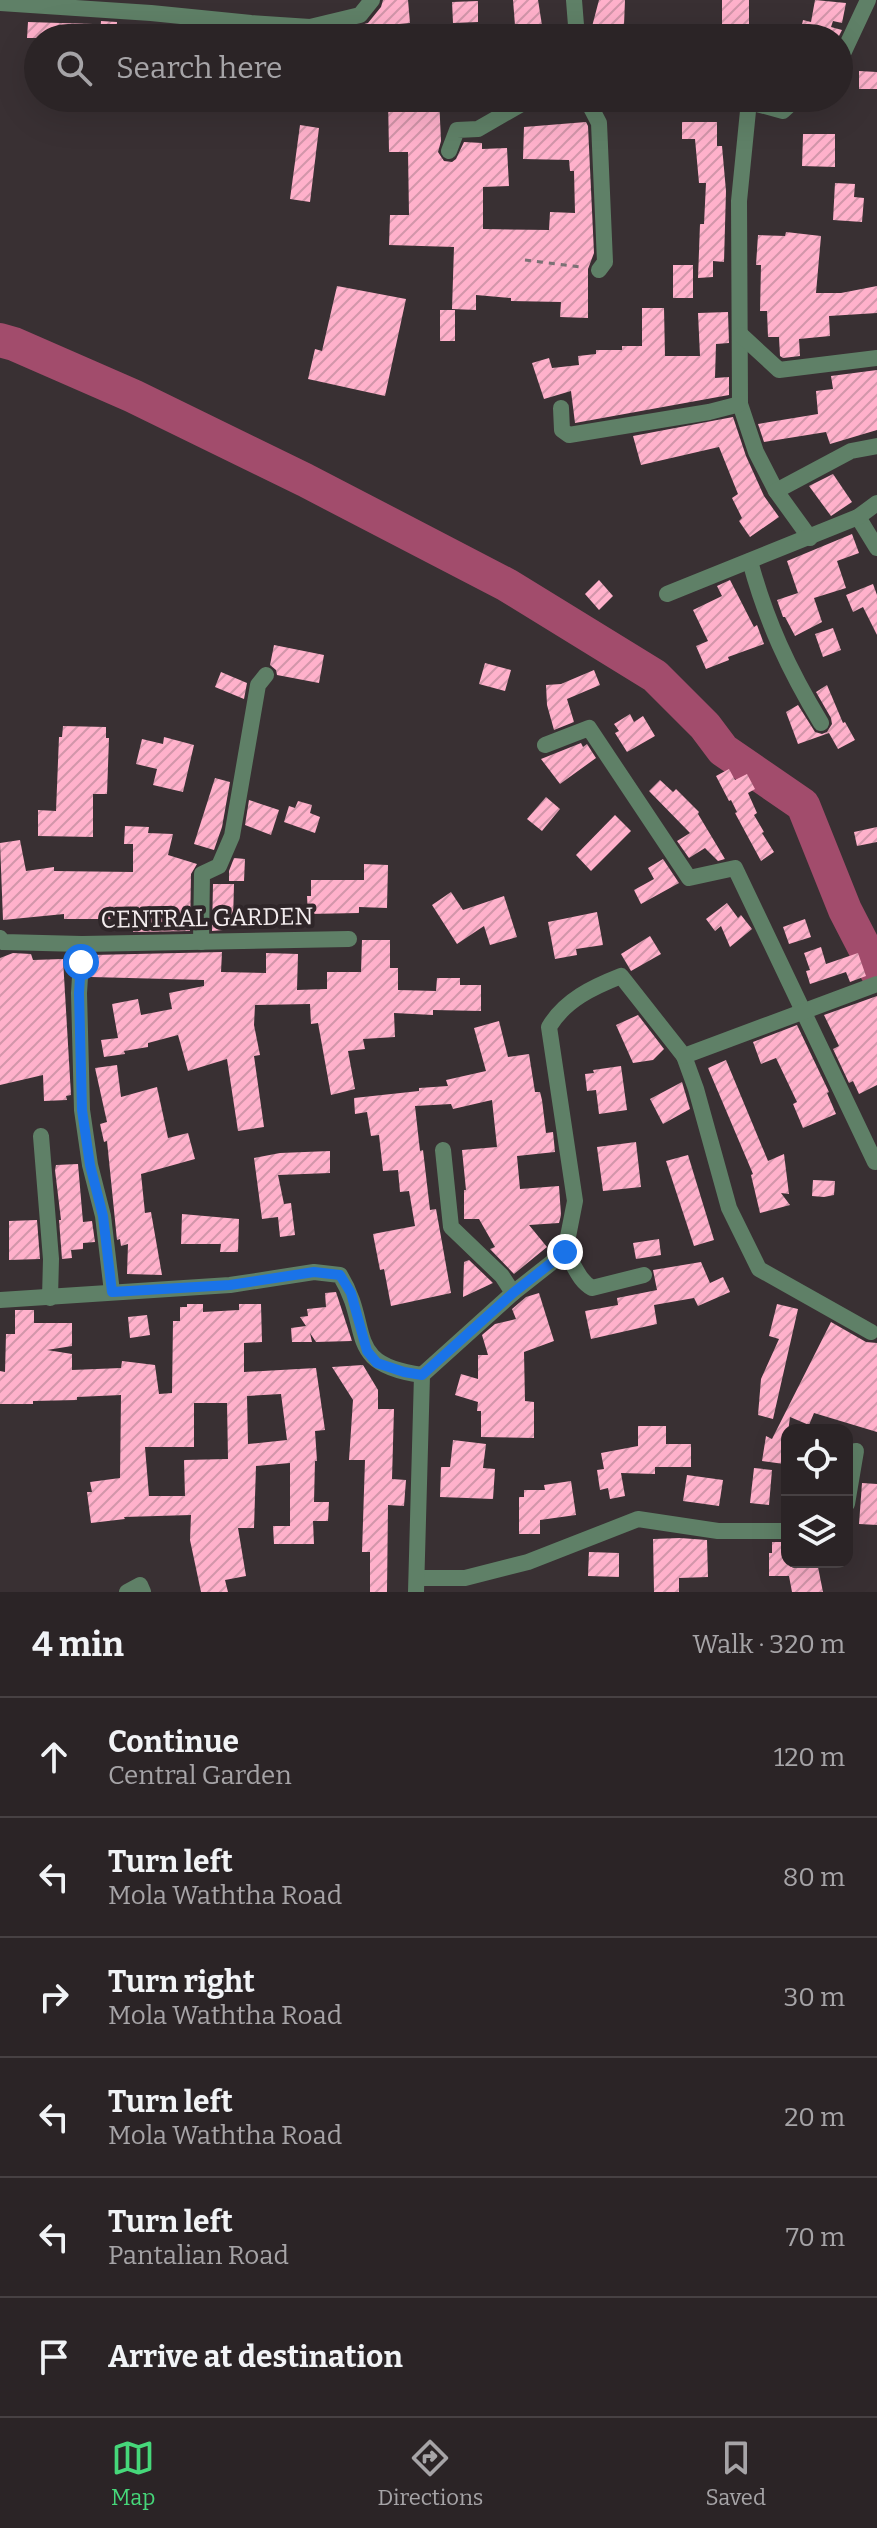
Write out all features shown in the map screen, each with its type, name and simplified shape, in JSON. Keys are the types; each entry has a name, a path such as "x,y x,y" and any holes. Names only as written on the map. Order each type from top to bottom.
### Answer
{"street":[{"path":"322,24 360,15 372,0"},
{"path":"574,0 576,24"},
{"path":"853,32 868,0"},
{"path":"10,2 152,6 225,20 274,24"},
{"path":"449,151 457,130 478,129 508,112"},
{"path":"593,112 599,123 605,262 599,270"},
{"path":"742,112 740,404 756,452 776,491 810,538"},
{"path":"741,335 779,370 877,358"},
{"path":"561,408 562,430 569,435 740,404"},
{"path":"776,491 851,451 877,446"},
{"path":"667,594 810,538 858,517 877,503"},
{"path":"858,517 877,548"},
{"path":"750,561 763,607 793,676 821,723"},
{"path":"201,942 202,874 219,866 232,836 258,685 266,675"},
{"path":"545,745 589,728 689,878 735,868 875,1162"},
{"path":"0,938 3,942 82,944"},
{"name":"CENTRAL GARDEN","path":"112,1292 103,1216 90,1165 82,1110 79,993 82,944 349,939"},
{"path":"781,1531 718,1531 638,1519 528,1562 465,1578 417,1585 422,1375 513,1293 565,1252 575,1201 549,1027 558,1012 593,987 621,976 684,1056 729,1208 759,1269 871,1332"},
{"path":"684,1056 872,986"},
{"path":"41,1136 51,1259 50,1298"},
{"path":"443,1150 451,1227 502,1276 513,1293"},
{"path":"565,1252 582,1282 592,1288 644,1275"},
{"path":"0,1300 230,1285 314,1272 340,1275 351,1293 367,1351 377,1363 422,1375"},
{"path":"848,1496 856,1451"},
{"path":"127,1592 140,1585 143,1592"}],"path":[{"path":"525,260 599,270"}],"building":[{"path":"383,0 408,0 410,23 364,24 381,7"},
{"path":"513,0 538,0 542,24 515,24"},
{"path":"599,0 625,0 624,24 593,24"},
{"path":"722,0 749,0 749,24 722,24"},
{"path":"815,0 846,3 842,23 802,24 803,20 811,22"},
{"path":"478,1 478,22 453,23 452,2"},
{"path":"101,21 117,22 117,24 101,24"},
{"path":"28,22 93,24 28,24"},
{"path":"859,71 877,72 877,89 859,89"},
{"path":"388,112 440,112 441,141 438,152 444,161 456,159 464,142 482,143 482,149 507,148 509,186 483,187 483,229 549,230 550,212 575,213 574,171 570,171 569,160 523,159 524,127 586,122 594,253 588,269 588,318 560,317 561,302 511,301 511,298 476,295 476,310 452,309 454,247 389,245 390,215 409,215 408,152 389,152"},
{"path":"682,122 717,122 717,146 722,146 726,191 724,262 713,261 713,277 698,278 700,224 704,224 706,183 699,183 695,139 682,139"},
{"path":"300,125 319,128 310,202 290,199"},
{"path":"803,134 835,134 835,167 802,166"},
{"path":"835,183 855,184 854,197 864,198 862,222 833,220"},
{"path":"786,232 821,236 816,293 841,293 877,286 877,313 829,316 830,336 799,339 800,356 783,358 780,356 779,337 768,337 767,311 760,311 761,265 756,265 758,235 785,236"},
{"path":"673,265 693,265 693,298 673,298"},
{"path":"337,286 406,299 385,396 308,379 315,349 322,351"},
{"path":"642,308 664,308 665,356 700,356 698,313 728,312 729,343 716,344 715,378 729,377 729,395 575,423 571,391 544,399 532,363 549,358 552,368 579,365 578,356 596,354 596,350 642,346"},
{"path":"440,310 455,310 455,341 440,341"},
{"path":"877,370 877,430 830,444 826,432 764,442 758,424 818,414 816,391 833,389 831,376"},
{"path":"733,417 764,496 779,517 750,537 739,521 742,518 732,498 738,494 719,447 641,465 633,436"},
{"path":"833,474 852,502 831,516 809,486"},
{"path":"852,534 859,553 837,561 846,588 814,598 822,622 795,636 777,600 798,593 787,561"},
{"path":"599,580 613,596 599,610 585,594"},
{"path":"730,580 754,627 757,625 764,644 706,669 696,646 708,641 693,610 722,596 717,586"},
{"path":"873,584 877,595 877,635 863,607 853,612 846,595"},
{"path":"833,628 841,650 823,657 815,634"},
{"path":"274,645 324,655 319,683 277,675 270,665"},
{"path":"485,663 511,670 505,691 479,684"},
{"path":"594,670 600,685 567,699 574,722 554,730 547,705 546,685 561,684"},
{"path":"221,672 247,683 244,699 215,687"},
{"path":"827,685 843,723 855,740 838,749 829,733 798,744 786,712 798,705 815,732 827,732 832,724 831,718 816,692"},
{"path":"630,714 634,722 643,716 655,736 627,752 615,733 619,731 614,724"},
{"path":"63,726 106,727 106,738 109,738 107,794 93,794 93,837 38,836 38,810 56,811 59,737 62,737"},
{"path":"164,737 194,745 183,792 153,785 157,769 136,764 142,739 163,744"},
{"path":"581,743 583,747 587,744 596,758 560,784 541,759"},
{"path":"729,769 735,780 747,774 755,789 748,793 757,813 754,815 774,852 761,861 716,776"},
{"path":"215,778 230,782 222,827 214,850 194,844"},
{"path":"660,780 673,792 676,789 699,812 725,859 718,861 705,848 689,858 677,841 690,833 649,791"},
{"path":"546,797 560,809 542,831 527,819"},
{"path":"249,800 279,810 271,835 245,825"},
{"path":"298,801 312,805 310,813 320,817 315,833 284,822 289,806 295,808"},
{"path":"615,815 631,831 591,871 576,855"},
{"path":"125,826 149,827 148,833 173,834 168,855 197,864 191,874 190,931 133,932 133,921 64,919 64,914 3,920 0,843 20,840 26,871 54,867 54,871 133,872 133,844 124,844"},
{"path":"877,827 877,842 857,846 854,832"},
{"path":"234,858 245,859 244,881 229,881"},
{"path":"663,859 679,883 641,904 634,890 654,879 648,868"},
{"path":"364,864 388,865 387,908 359,907 359,913 308,914 307,896 311,896 311,880 364,880"},
{"path":"213,884 234,884 233,922 223,921 223,930 212,931"},
{"path":"451,892 463,910 504,896 517,937 490,945 484,926 457,944 432,905"},
{"path":"727,903 738,918 741,915 752,929 730,947 721,926 715,931 706,919"},
{"path":"597,912 603,945 576,949 577,955 555,959 548,922"},
{"path":"805,919 811,937 789,944 783,927"},
{"path":"650,936 661,954 631,971 621,954"},
{"path":"362,940 390,940 390,968 398,968 398,990 436,991 437,978 460,978 460,985 481,985 481,1011 433,1010 433,1015 394,1013 395,1037 363,1039 365,1049 348,1051 355,1089 331,1095 318,1023 311,1024 310,1004 255,1005 254,1025 260,1055 254,1056 264,1127 238,1131 227,1059 188,1071 178,1035 148,1043 148,1047 124,1051 125,1054 104,1057 101,1040 118,1038 112,1004 138,999 141,1015 172,1009 169,993 204,986 204,980 91,977 92,955 222,952 221,972 266,973 266,953 298,954 297,990 327,989 327,972 361,972"},
{"path":"821,947 826,964 858,953 866,976 850,982 846,972 810,984 806,971 810,970 804,953"},
{"path":"13,953 31,954 33,960 63,959 71,1095 66,1096 67,1100 44,1101 43,1075 0,1085 0,958"},
{"path":"877,996 877,1085 859,1094 853,1081 849,1083 833,1049 839,1046 824,1015"},
{"path":"638,1015 664,1049 653,1060 633,1063 616,1025"},
{"path":"499,1021 508,1057 529,1054 535,1092 540,1092 542,1100 546,1133 553,1132 555,1152 517,1156 520,1189 559,1186 559,1223 529,1225 547,1247 514,1274 490,1249 495,1247 479,1219 464,1219 466,1190 462,1150 497,1147 492,1100 453,1109 451,1104 415,1106 430,1210 436,1209 451,1293 391,1306 373,1234 415,1226 409,1191 400,1192 398,1170 383,1171 379,1135 371,1136 367,1112 355,1114 354,1098 448,1086 446,1080 486,1071 474,1028"},
{"path":"797,1025 829,1092 836,1114 803,1128 793,1104 797,1102 776,1058 761,1064 753,1042"},
{"path":"726,1060 768,1161 784,1154 789,1194 781,1193 790,1205 760,1213 753,1174 708,1068"},
{"path":"117,1065 121,1097 157,1087 168,1138 188,1133 195,1159 141,1174 145,1213 151,1212 162,1275 127,1274 128,1244 121,1246 120,1239 117,1240 107,1141 104,1142 100,1124 107,1122 95,1068"},
{"path":"621,1066 627,1110 599,1114 596,1090 587,1091 585,1074"},
{"path":"682,1082 690,1109 663,1124 650,1099"},
{"path":"636,1142 641,1187 603,1191 597,1147"},
{"path":"330,1151 330,1173 278,1175 284,1204 291,1203 295,1235 280,1237 278,1217 262,1219 254,1158 280,1153"},
{"path":"688,1155 714,1240 694,1246 666,1161"},
{"path":"78,1164 83,1222 92,1221 95,1242 83,1243 83,1249 71,1250 72,1258 62,1259 55,1170 56,1165"},
{"path":"813,1180 835,1181 834,1195 812,1196"},
{"path":"182,1214 239,1219 238,1252 220,1252 221,1244 181,1244"},
{"path":"37,1220 40,1259 9,1260 9,1221"},
{"path":"659,1239 661,1255 636,1259 633,1243"},
{"path":"469,1260 493,1283 463,1297 464,1262"},
{"path":"701,1262 710,1283 723,1277 730,1292 698,1306 694,1298 654,1305 657,1324 591,1339 585,1311 618,1305 617,1298 657,1290 653,1270"},
{"path":"336,1292 352,1341 316,1342 310,1333 312,1342 292,1342 291,1328 306,1326 300,1317 308,1316 307,1309 326,1307 325,1293"},
{"path":"539,1293 554,1341 524,1352 525,1401 534,1402 534,1438 481,1437 478,1402 455,1395 461,1374 478,1379 478,1355 488,1355 482,1335 495,1324 516,1319 512,1309 526,1297"},
{"path":"187,1304 203,1304 203,1312 239,1310 239,1304 261,1304 262,1342 244,1343 244,1372 316,1368 325,1430 315,1431 317,1461 314,1502 329,1502 328,1521 313,1521 314,1544 274,1544 273,1526 290,1526 290,1463 256,1466 254,1528 238,1528 246,1576 225,1580 228,1592 201,1592 190,1540 191,1515 124,1517 91,1523 87,1492 92,1492 90,1482 120,1478 121,1395 33,1401 33,1404 0,1404 0,1371 5,1372 6,1334 15,1334 15,1310 34,1310 34,1323 72,1323 72,1346 47,1350 72,1354 72,1370 121,1368 122,1361 155,1365 159,1394 172,1393 173,1321 180,1321 180,1307 187,1307","holes":["281,1394 287,1440 248,1444 247,1396","194,1403 227,1403 228,1459 184,1460 185,1496 149,1496 145,1447 194,1447"]},
{"path":"777,1304 798,1309 773,1419 758,1415 761,1379 779,1339 769,1336"},
{"path":"147,1315 150,1335 130,1338 128,1317"},
{"path":"831,1322 866,1342 877,1343 877,1432 814,1413 809,1424 790,1417 789,1424 781,1424 781,1464 762,1461 766,1436 772,1439"},
{"path":"363,1365 378,1390 378,1409 394,1409 392,1479 406,1480 404,1506 388,1505 387,1592 370,1592 370,1552 362,1552 365,1460 349,1460 353,1400 332,1367"},
{"path":"638,1426 666,1426 666,1444 691,1444 691,1467 655,1467 655,1474 621,1473 625,1496 610,1499 608,1488 600,1490 597,1470 604,1469 601,1453 638,1446"},
{"path":"453,1440 486,1444 483,1468 495,1469 493,1499 440,1497 441,1467 450,1467"},
{"path":"754,1468 772,1470 769,1505 750,1503"},
{"path":"687,1475 723,1480 719,1506 683,1501"},
{"path":"571,1481 576,1515 540,1520 540,1534 519,1534 519,1497 524,1497 524,1490 545,1490 544,1485"},
{"path":"862,1483 877,1484 877,1525 859,1524"},
{"path":"653,1539 707,1540 708,1577 679,1578 679,1592 654,1592"},
{"path":"772,1542 781,1542 781,1568 818,1568 823,1592 792,1592 789,1576 769,1576 769,1553 772,1553"},
{"path":"589,1552 619,1553 619,1577 588,1576"}],"waterway":[{"path":"0,340 133,396 305,480 507,585 655,676 705,726 723,750 803,805 845,910 877,972"}],"route":[{"path":"81,962 82,1110 90,1165 103,1216 112,1292 230,1285 314,1272 340,1275 351,1293 367,1351 377,1363 422,1375 513,1293 565,1252"}]}
